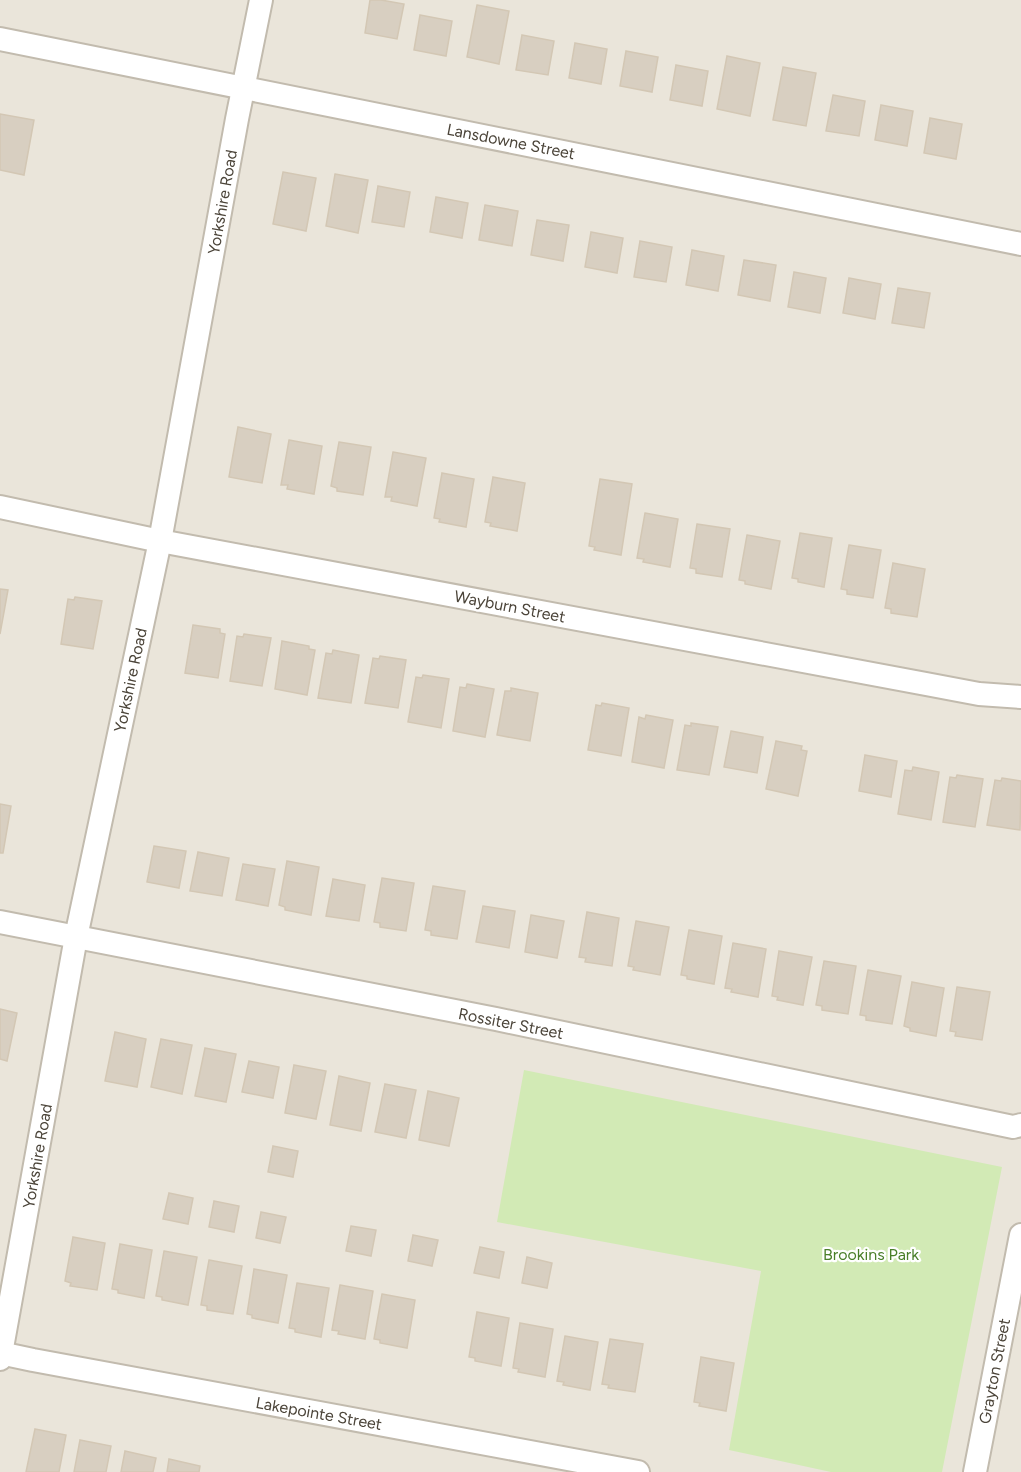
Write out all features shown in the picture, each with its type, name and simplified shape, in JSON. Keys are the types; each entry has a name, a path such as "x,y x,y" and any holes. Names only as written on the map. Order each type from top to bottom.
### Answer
{"street":[{"name":"Yorkshire Road","path":"0,1355 76,937 160,541 261,0"},
{"name":"Lansdowne Street","path":"0,39 1021,244"},
{"name":"Wayburn Street","path":"0,507 160,541 979,694 1021,698"},
{"name":"Rossiter Street","path":"0,922 507,1022 1013,1127 1021,1125"},
{"name":"Grayton Street","path":"975,1472 1021,1235"},
{"name":"Lakepointe Street","path":"0,1355 638,1472"}],"shaded area":[{"path":"0,0 1021,0 1021,1472 0,1472"}],"green space":[{"name":"Brookins Park","path":"524,1070 1002,1167 942,1472 831,1472 729,1450 761,1271 497,1222"}],"building":[{"path":"370,0 404,4 397,39 365,33"},
{"path":"477,5 509,11 499,64 467,57"},
{"path":"420,15 452,21 446,56 414,50"},
{"path":"522,35 554,41 548,75 516,70"},
{"path":"575,43 607,49 601,84 569,78"},
{"path":"626,51 658,57 652,92 620,86"},
{"path":"727,56 760,63 750,116 717,109"},
{"path":"676,65 708,71 702,106 670,100"},
{"path":"783,67 816,73 806,126 773,120"},
{"path":"833,95 865,101 859,136 826,131"},
{"path":"881,105 913,111 907,146 875,140"},
{"path":"0,114 34,120 24,175 0,170"},
{"path":"930,118 962,124 956,159 924,153"},
{"path":"283,172 316,178 306,231 273,224"},
{"path":"335,174 368,180 358,233 326,226"},
{"path":"378,186 410,192 404,227 372,222"},
{"path":"436,197 468,203 462,238 430,232"},
{"path":"485,205 518,211 512,246 479,240"},
{"path":"537,220 569,225 563,261 531,255"},
{"path":"591,232 623,238 617,273 585,267"},
{"path":"640,241 672,247 666,282 634,277"},
{"path":"692,250 724,256 718,291 686,285"},
{"path":"744,260 776,265 770,301 738,295"},
{"path":"794,272 826,278 820,313 788,307"},
{"path":"849,278 881,284 875,319 843,313"},
{"path":"898,288 930,293 924,328 892,323"},
{"path":"238,427 271,434 262,483 229,477"},
{"path":"289,440 322,446 314,494 287,489 288,485 281,485"},
{"path":"339,442 371,447 363,495 337,491 337,488 331,486"},
{"path":"393,452 426,458 417,506 391,501 392,497 385,497"},
{"path":"442,473 474,479 466,527 439,522 440,519 434,518"},
{"path":"493,477 525,483 517,531 490,526 491,523 485,522"},
{"path":"600,479 632,484 621,555 594,550 595,547 589,546"},
{"path":"645,513 678,519 670,567 643,562 644,559 637,558"},
{"path":"697,524 730,529 722,577 696,573 696,569 690,568"},
{"path":"800,533 832,538 824,587 798,582 798,579 792,578"},
{"path":"747,535 780,541 771,589 745,584 745,581 739,580"},
{"path":"849,545 881,550 873,598 847,594 847,590 841,589"},
{"path":"893,563 925,569 917,617 891,613 891,609 885,608"},
{"path":"0,589 8,590 0,634"},
{"path":"75,597 102,601 93,649 61,644 68,599 74,600"},
{"path":"193,625 220,629 220,633 225,634 218,678 185,673"},
{"path":"244,634 271,638 262,686 230,681 237,636 243,637"},
{"path":"282,641 309,646 309,649 315,650 307,695 275,689"},
{"path":"333,650 359,655 351,703 318,698 326,653 332,654"},
{"path":"380,656 406,660 398,708 365,703 373,658 379,659"},
{"path":"423,675 449,679 441,728 408,722 416,677 422,678"},
{"path":"467,684 494,689 485,737 453,731 460,687 466,688"},
{"path":"511,688 538,693 530,741 497,735 505,691 511,691"},
{"path":"602,703 629,708 621,756 588,750 596,705 601,706"},
{"path":"646,715 673,720 664,768 632,762 639,717 645,719"},
{"path":"691,723 718,727 709,775 677,770 685,725 691,726"},
{"path":"731,731 763,737 757,773 724,767"},
{"path":"776,741 802,746 801,750 807,751 798,796 766,789"},
{"path":"865,755 897,761 891,797 859,791"},
{"path":"913,767 939,772 931,820 898,814 905,770 912,771"},
{"path":"957,775 983,779 975,827 943,822 950,777 956,778"},
{"path":"1002,778 1021,781 1020,830 987,825 995,780 1001,781"},
{"path":"0,804 11,806 3,853 0,853"},
{"path":"154,846 186,851 179,888 147,882"},
{"path":"198,852 229,858 222,896 190,891"},
{"path":"287,861 319,867 311,915 285,910 285,907 279,905"},
{"path":"243,864 275,869 268,906 236,900"},
{"path":"382,878 414,883 406,931 380,927 380,923 374,922"},
{"path":"333,879 365,885 359,921 326,916"},
{"path":"433,886 465,891 457,939 431,935 431,931 425,930"},
{"path":"483,906 515,911 509,948 476,942"},
{"path":"587,912 619,918 612,966 585,962 586,958 579,957"},
{"path":"531,915 564,921 557,958 525,952"},
{"path":"636,921 669,927 660,975 633,970 634,967 628,966"},
{"path":"689,930 722,936 714,984 687,979 687,976 681,975"},
{"path":"733,943 766,949 758,997 731,992 732,989 725,988"},
{"path":"779,951 812,957 803,1005 777,1000 778,997 772,996"},
{"path":"824,961 856,966 848,1014 822,1010 822,1006 816,1005"},
{"path":"868,970 901,976 892,1024 866,1020 866,1016 860,1015"},
{"path":"912,982 944,988 936,1036 910,1031 910,1028 904,1026"},
{"path":"957,987 990,992 982,1040 955,1036 956,1032 950,1031"},
{"path":"0,1009 17,1013 7,1061 0,1059"},
{"path":"115,1032 146,1039 137,1087 105,1081"},
{"path":"161,1039 192,1045 182,1094 151,1087"},
{"path":"205,1048 236,1054 226,1102 195,1096"},
{"path":"249,1061 279,1067 273,1098 242,1092"},
{"path":"294,1065 326,1071 316,1119 285,1113"},
{"path":"339,1076 370,1083 361,1131 330,1125"},
{"path":"385,1084 416,1090 406,1138 375,1132"},
{"path":"428,1091 459,1098 449,1146 419,1140"},
{"path":"273,1146 298,1151 293,1177 268,1172"},
{"path":"169,1193 193,1198 188,1224 163,1219"},
{"path":"214,1201 239,1206 234,1232 209,1227"},
{"path":"261,1212 286,1217 280,1243 256,1238"},
{"path":"351,1226 376,1230 371,1256 346,1251"},
{"path":"413,1235 438,1240 432,1266 408,1261"},
{"path":"73,1237 105,1243 97,1290 70,1286 71,1283 65,1281"},
{"path":"120,1244 152,1250 144,1298 118,1293 118,1290 112,1289"},
{"path":"480,1247 504,1252 499,1278 474,1273"},
{"path":"164,1251 197,1257 188,1305 162,1300 162,1297 156,1296"},
{"path":"527,1257 552,1263 547,1288 522,1283"},
{"path":"209,1260 242,1266 233,1314 207,1310 207,1306 201,1305"},
{"path":"254,1269 287,1275 278,1323 252,1318 252,1315 247,1314"},
{"path":"297,1283 329,1288 321,1337 295,1332 295,1329 289,1328"},
{"path":"340,1285 373,1291 365,1339 338,1334 339,1331 332,1330"},
{"path":"382,1294 415,1300 407,1348 380,1343 380,1340 374,1339"},
{"path":"477,1312 509,1318 501,1366 475,1361 475,1358 469,1357"},
{"path":"520,1323 553,1329 545,1377 518,1372 519,1369 513,1368"},
{"path":"565,1336 598,1342 590,1390 563,1385 564,1382 557,1381"},
{"path":"610,1339 643,1344 635,1392 608,1388 609,1385 602,1384"},
{"path":"701,1357 734,1363 726,1411 699,1406 700,1403 694,1402"},
{"path":"35,1429 66,1435 59,1472 26,1472"},
{"path":"80,1440 111,1446 106,1472 74,1472"},
{"path":"125,1451 156,1458 153,1472 121,1472"},
{"path":"169,1459 200,1466 199,1472 167,1472"}]}
